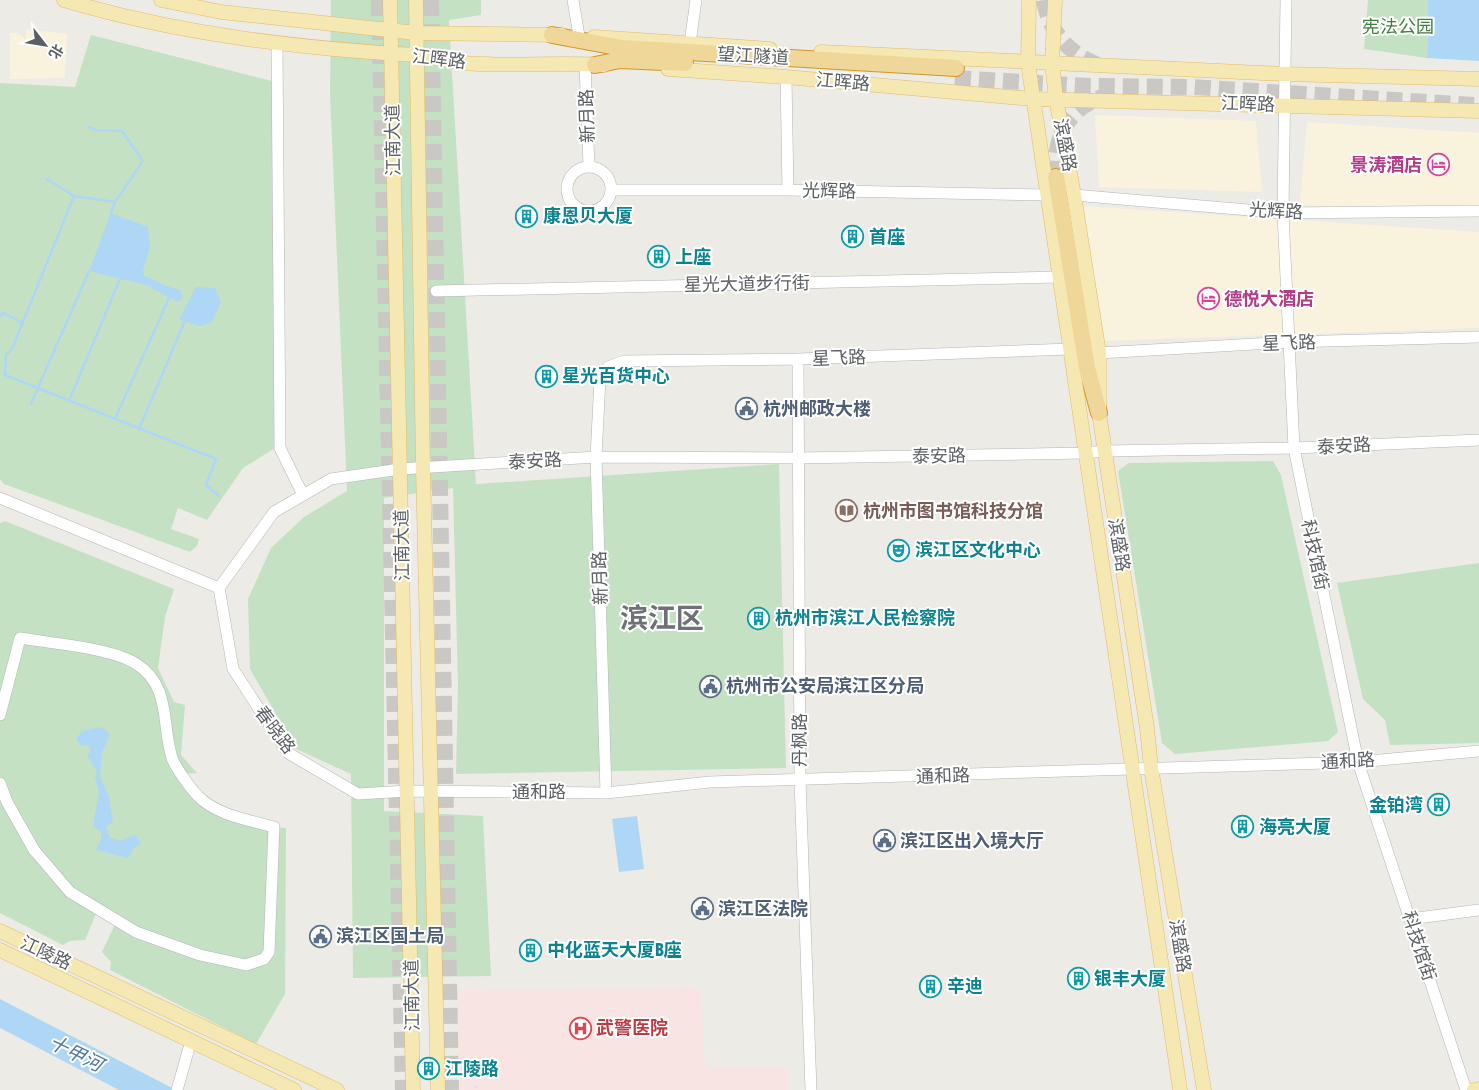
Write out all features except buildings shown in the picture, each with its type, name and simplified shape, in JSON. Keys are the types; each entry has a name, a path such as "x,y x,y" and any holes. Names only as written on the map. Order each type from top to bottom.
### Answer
{"highway":[{"name":"望江隧道","path":"552,35 622,48 955,73 620,60 590,65"},
{"path":"1056,176 1087,368 1099,413"}],"main road":[{"name":"江晖路","path":"64,0 115,15 252,41 417,55 464,63 590,65 786,77 1033,100 1284,105 1479,112"},
{"name":"江晖路","path":"161,0 221,12 416,34 579,36 1028,63 1285,74 1479,79"},
{"name":"江南大道","path":"390,0 413,1090"},
{"name":"江南大道","path":"416,0 423,468 438,1090"},
{"name":"滨盛路","path":"1029,0 1028,63 1033,100 1180,1090"},
{"name":"滨盛路","path":"1055,0 1052,63 1056,99 1074,195 1099,353 1099,413 1146,719 1151,768 1204,1090"},
{"name":"江陵路","path":"0,931 336,1090"},
{"name":"江陵路","path":"0,950 294,1090"},
{"path":"1474,1090 1479,1089"}],"street":[{"path":"573,0 579,36"},
{"path":"690,43 696,0"},
{"name":"科技馆街","path":"1286,0 1283,213 1294,448 1358,762 1466,1090"},
{"path":"277,44 280,448 303,495"},
{"name":"新月路","path":"589,168 590,65"},
{"path":"786,77 788,190"},
{"path":"596,167 608,176 611,190 605,204 592,210 578,207 572,202 567,189 568,182 576,171 596,167"},
{"name":"光辉路","path":"611,190 788,190 1047,194"},
{"name":"光辉路","path":"1074,195 1283,213 1479,211"},
{"name":"星光大道步行街","path":"436,291 1059,277"},
{"name":"星飞路","path":"1099,353 1289,342 1479,337"},
{"name":"星飞路","path":"608,367 624,361 798,359 1070,349"},
{"name":"丹枫路","path":"798,359 800,780 811,1090"},
{"name":"新月路","path":"606,792 596,457 600,379 608,367"},
{"name":"泰安路","path":"400,469 596,457 798,458 1084,453 1294,448 1479,440"},
{"path":"0,498 219,588 274,512 330,479 400,469"},
{"name":"春晓路","path":"219,588 233,669 288,753 358,794 408,791"},
{"path":"0,715 3,687 20,638 94,650 134,662 150,676 163,698 172,759 198,796 224,813 274,827 269,952 264,959 246,965 200,956 136,932 70,892 34,850 6,802 0,783"},
{"name":"通和路","path":"408,791 606,792 710,782 1358,762 1479,751"},
{"path":"1410,919 1479,910"},
{"path":"178,1086 191,1041"}],"shaded area":[{"path":"26,29 67,34 65,78 10,79 10,33 18,33 26,40"},
{"path":"1095,115 1256,121 1262,192 1099,187"},
{"path":"1307,122 1479,133 1479,216 1300,205"},
{"path":"1083,206 1479,232 1479,328 1100,341"},
{"name":"武警医院","path":"700,988 705,1067 787,1067 788,1090 459,1090 456,990"}],"green space":[{"path":"331,0 481,0 481,15 449,20 476,484 779,464 786,768 456,774 458,686 453,488 384,498 384,811 483,816 491,976 353,978 351,774 296,749 250,669 248,599 271,548 304,517 347,491 330,94"},
{"name":"宪法公园","path":"1368,0 1428,0 1427,58 1364,49"},
{"path":"91,35 276,82 275,448 243,468 207,520 178,508 171,529 199,539 197,546 190,552 4,484 0,479 0,83 75,87"},
{"path":"1273,461 1281,475 1338,732 1328,741 1175,754 1162,743 1118,471 1129,463"},
{"path":"5,521 174,589 165,617 158,668 174,702 185,705 181,755 197,773 183,774 198,796 274,827 286,828 285,994 256,1044 110,970 111,962 102,952 117,920 98,909 85,940 70,941 63,945 0,913 0,523"},
{"path":"1479,563 1479,743 1390,745 1385,720 1363,699 1337,583"}],"water":[{"path":"1428,0 1479,0 1479,61 1427,58"},
{"path":"111,213 148,227 150,247 143,271 144,276 181,290 182,299 178,302 146,285 89,271"},
{"path":"196,287 215,288 221,302 211,323 200,326 179,320"},
{"path":"101,727 110,734 102,753 100,777 109,796 113,822 106,827 110,838 122,841 135,834 141,843 134,848 128,858 96,850 101,839 101,832 93,826 99,792 95,777 97,772 87,755 91,750 88,745 81,746 76,739 82,731"},
{"path":"637,816 644,869 619,872 612,819"},
{"name":"十甲河","path":"0,999 176,1090 119,1090 0,1028"}],"waterway":[{"path":"89,127 96,130 122,131 143,161 115,202"},
{"path":"47,179 74,196 115,202 111,213"},
{"path":"74,196 12,349 6,355 5,375 216,459 206,485 219,496"},
{"path":"31,404 89,271"},
{"path":"69,401 120,279"},
{"path":"115,419 169,298"},
{"path":"0,316 3,313 22,323"},
{"path":"139,429 184,323"}],"tunnel":[{"path":"379,0 403,1090"},
{"path":"431,0 451,1090"},
{"path":"1044,0 1051,23 1063,41 1080,56 1101,66"},
{"path":"955,78 1089,86 1193,87 1474,105"},
{"path":"1056,177 1057,151 1064,128 1079,110 1090,102 1102,97"}],"place":[{"name":"景涛酒店","path":"1438,165"},
{"name":"康恩贝大厦","path":"527,216"},
{"name":"首座","path":"853,237"},
{"name":"上座","path":"659,257"},
{"name":"德悦大酒店","path":"1208,299"},
{"name":"星光百货中心","path":"546,376"},
{"name":"杭州邮政大楼","path":"747,409"},
{"name":"杭州市图书馆科技分馆","path":"847,511"},
{"name":"滨江区文化中心","path":"899,550"},
{"name":"杭州市滨江人民检察院","path":"759,618"},
{"name":"杭州市公安局滨江区分局","path":"710,686"},
{"name":"金铂湾","path":"1439,805"},
{"name":"海亮大厦","path":"1243,827"},
{"name":"滨江区出入境大厅","path":"884,841"},
{"name":"滨江区法院","path":"702,909"},
{"name":"滨江区国土局","path":"320,936"},
{"name":"中化蓝天大厦B座","path":"531,950"},
{"name":"银丰大厦","path":"1078,979"},
{"name":"辛迪","path":"931,986"},
{"name":"武警医院","path":"580,1028"},
{"name":"江陵路","path":"429,1069"}],"district":[{"name":"滨江区","path":"662,618"}]}
